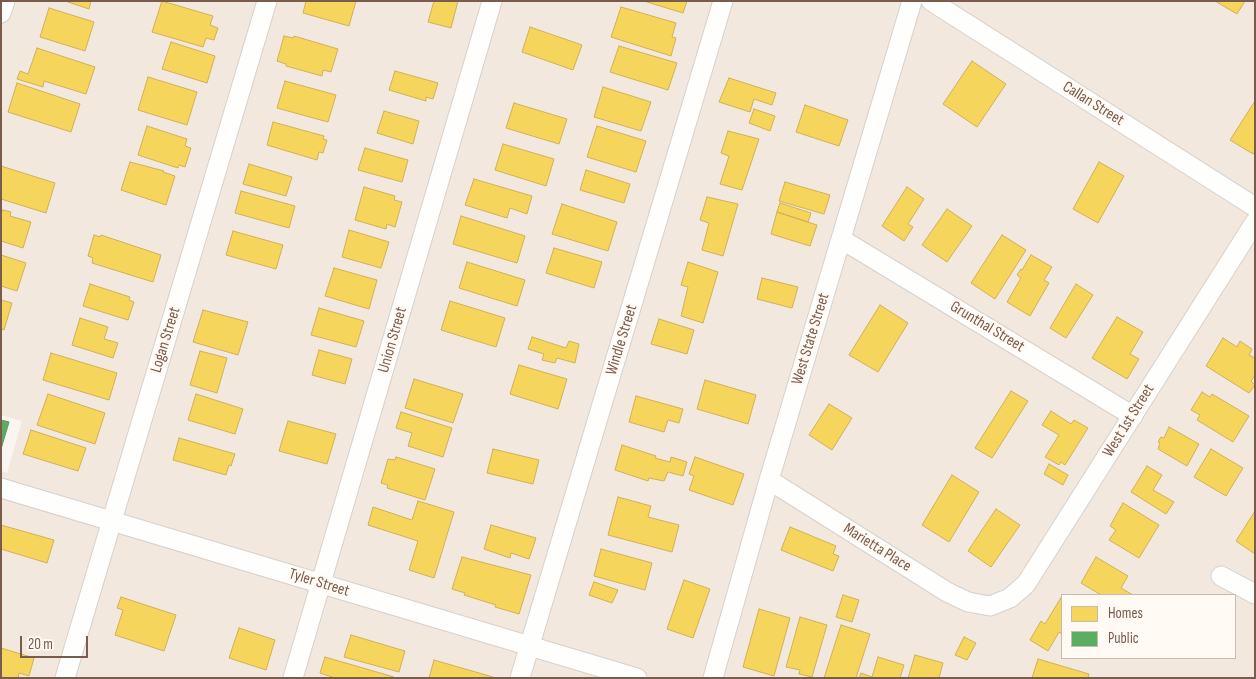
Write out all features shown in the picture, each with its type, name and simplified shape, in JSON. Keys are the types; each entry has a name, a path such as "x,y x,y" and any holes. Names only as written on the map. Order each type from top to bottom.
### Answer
{"street":[{"path":"1,13 5,1"},
{"name":"Logan Street","path":"65,678 267,1"},
{"name":"Union Street","path":"293,678 492,1"},
{"name":"Windle Street","path":"520,678 723,1"},
{"name":"West State Street","path":"713,678 769,480 912,1"},
{"name":"Callan Street","path":"931,1 1255,207"},
{"name":"West 1st Street","path":"990,606 1010,598 1026,584 1255,222"},
{"name":"Grunthal Street","path":"841,239 1133,416"},
{"name":"Marietta Place","path":"769,480 947,592 968,602 990,606"},
{"name":"Tyler Street","path":"1,488 637,678"},
{"path":"1221,576 1255,594"}],"shaded area":[{"path":"1,1 1255,1 1255,678 1,678 1,471 7,473 22,421 1,415"}],"building: Homes":[{"path":"65,1 91,1 89,9"},
{"path":"162,1 213,16 210,25 218,28 214,40 206,38 203,47 152,32"},
{"path":"306,1 356,1 349,26 303,13"},
{"path":"434,1 458,1 451,28 428,22"},
{"path":"644,1 687,1 683,13"},
{"path":"1215,1 1245,1 1237,14"},
{"path":"621,7 676,23 672,37 676,38 671,56 611,37"},
{"path":"49,8 94,22 85,51 40,37"},
{"path":"530,27 582,45 573,70 522,52"},
{"path":"284,36 293,38 294,36 338,49 331,72 323,70 322,76 286,66 286,64 277,61"},
{"path":"171,42 215,56 207,83 162,69"},
{"path":"619,46 677,63 668,90 610,72"},
{"path":"37,48 95,67 86,94 44,81 43,87 17,79 20,71 28,74"},
{"path":"972,61 1006,84 977,127 943,104"},
{"path":"395,71 438,83 433,99 426,97 426,101 389,90"},
{"path":"148,77 197,92 187,125 138,110"},
{"path":"729,78 776,93 772,105 754,99 750,112 719,102"},
{"path":"285,81 336,95 328,122 277,108"},
{"path":"17,83 80,104 71,132 8,112"},
{"path":"603,87 651,102 641,131 594,117"},
{"path":"1255,101 1255,151 1253,154 1230,140"},
{"path":"514,103 567,119 559,144 506,128"},
{"path":"805,105 848,120 839,146 796,132"},
{"path":"754,109 775,116 770,131 749,123"},
{"path":"384,111 419,121 413,144 377,133"},
{"path":"273,122 324,136 323,139 327,140 323,153 319,152 317,160 267,145"},
{"path":"147,126 187,139 185,146 191,148 185,167 179,165 178,168 138,155"},
{"path":"597,126 646,141 636,172 587,157"},
{"path":"728,131 759,139 742,190 720,184 729,156 721,153"},
{"path":"503,144 554,159 546,186 495,170"},
{"path":"365,148 408,160 402,182 358,170"},
{"path":"130,162 164,171 175,176 166,205 121,190"},
{"path":"1099,162 1124,176 1098,223 1073,209"},
{"path":"249,164 292,177 286,196 243,184"},
{"path":"1,166 55,183 46,213 1,199"},
{"path":"586,170 630,184 624,203 580,190"},
{"path":"474,179 532,196 527,214 510,208 507,218 465,205"},
{"path":"785,182 830,195 824,214 779,201"},
{"path":"364,187 395,196 394,200 402,202 395,227 387,224 386,229 355,220"},
{"path":"907,187 924,199 908,224 913,227 904,241 882,226"},
{"path":"241,191 295,206 289,228 235,213"},
{"path":"707,197 738,204 723,256 702,250 709,223 700,220"},
{"path":"780,203 811,213 808,222 777,212"},
{"path":"562,204 617,222 608,251 552,234"},
{"path":"947,209 972,226 947,262 922,245"},
{"path":"3,210 11,212 10,216 31,222 23,248 1,241 1,213"},
{"path":"777,212 817,225 810,246 771,234"},
{"path":"461,216 525,236 517,263 453,244"},
{"path":"349,230 389,242 381,268 342,257"},
{"path":"233,231 283,245 276,269 226,255"},
{"path":"94,235 100,237 101,235 161,255 153,282 92,263 93,258 88,256"},
{"path":"1002,235 1026,250 995,299 971,283"},
{"path":"554,248 602,262 594,288 546,273"},
{"path":"1,255 26,263 17,291 1,286"},
{"path":"1031,255 1052,267 1044,280 1049,283 1030,316 1007,302 1021,278 1017,275"},
{"path":"467,262 525,280 517,306 459,288"},
{"path":"688,262 718,272 703,323 681,316 688,287 681,285"},
{"path":"334,268 377,280 369,309 325,296"},
{"path":"762,278 798,287 792,308 757,299"},
{"path":"90,284 130,297 129,300 134,302 128,320 83,306"},
{"path":"1076,284 1093,295 1066,338 1050,328"},
{"path":"1,300 12,303 4,330 1,329"},
{"path":"450,301 505,318 496,347 441,330"},
{"path":"880,305 908,323 878,372 849,355"},
{"path":"319,308 364,321 356,347 311,335"},
{"path":"203,310 248,322 238,355 193,342"},
{"path":"1117,317 1143,332 1130,354 1139,359 1127,379 1092,358"},
{"path":"80,318 108,327 104,339 118,343 113,358 72,345"},
{"path":"659,319 694,330 687,354 651,344"},
{"path":"532,337 566,348 569,341 579,344 575,363 557,358 555,363 542,360 544,354 528,349"},
{"path":"1223,338 1237,347 1240,341 1252,349 1249,355 1255,358 1255,375 1251,381 1255,385 1249,393 1206,366"},
{"path":"319,350 352,359 345,384 312,375"},
{"path":"200,351 227,358 217,393 190,385"},
{"path":"51,353 117,373 109,400 43,380"},
{"path":"519,365 567,379 558,409 510,394"},
{"path":"414,379 463,394 453,423 405,408"},
{"path":"705,380 756,395 748,424 697,409"},
{"path":"1011,391 1028,401 992,458 975,448"},
{"path":"1202,392 1210,397 1212,394 1249,416 1233,442 1197,420 1200,415 1191,410"},
{"path":"48,394 105,413 95,444 37,425"},
{"path":"196,394 243,409 235,434 188,420"},
{"path":"636,396 683,409 679,423 668,420 664,432 629,422"},
{"path":"829,404 852,418 832,450 809,435"},
{"path":"1051,411 1071,424 1074,420 1088,428 1065,465 1061,462 1059,465 1045,457 1059,435 1042,425"},
{"path":"401,412 452,428 443,457 408,446 412,433 396,428"},
{"path":"288,421 336,434 327,464 279,451"},
{"path":"1169,427 1199,444 1187,466 1158,449 1160,443 1158,442 1161,437 1164,438"},
{"path":"31,430 86,448 78,471 23,454"},
{"path":"179,438 235,454 226,475 173,460"},
{"path":"622,445 670,462 671,457 687,462 683,476 668,472 664,481 649,478 648,481 615,470"},
{"path":"493,449 539,460 533,484 487,473"},
{"path":"1211,449 1243,468 1226,496 1194,477"},
{"path":"396,457 435,469 425,500 387,488 388,485 381,483 388,459 395,460"},
{"path":"695,457 744,474 733,505 689,490 694,476 689,474"},
{"path":"1049,464 1068,475 1063,485 1044,474"},
{"path":"1147,466 1162,475 1153,490 1174,502 1166,514 1131,492"},
{"path":"952,475 979,492 949,542 922,525"},
{"path":"618,497 651,506 648,517 679,525 672,552 608,535"},
{"path":"418,501 454,512 434,578 409,570 418,541 368,525 373,507 412,520"},
{"path":"1123,503 1159,525 1139,558 1109,540 1116,530 1110,526"},
{"path":"996,509 1020,525 991,567 968,551"},
{"path":"1255,511 1255,554 1236,541"},
{"path":"1,525 54,540 47,563 1,549"},
{"path":"491,525 536,538 529,559 511,553 510,558 484,549"},
{"path":"790,527 836,546 833,554 839,556 833,571 781,550"},
{"path":"601,549 652,563 645,590 594,576"},
{"path":"462,557 531,575 519,614 495,607 496,605 464,595 465,593 452,589"},
{"path":"1096,557 1128,576 1121,588 1131,594 1099,594 1081,583"},
{"path":"684,580 710,589 693,638 667,629"},
{"path":"594,582 618,590 612,603 589,595"},
{"path":"843,595 859,600 852,622 836,617"},
{"path":"121,597 176,615 164,651 115,635 123,610 117,608"},
{"path":"1061,598 1061,633 1059,632 1048,651 1030,640 1041,621 1045,624"},
{"path":"759,609 790,618 774,676 743,667"},
{"path":"800,617 827,625 812,677 799,674 800,670 786,667"},
{"path":"841,625 870,634 856,678 824,678"},
{"path":"239,628 275,640 266,670 229,658"},
{"path":"351,635 405,651 399,672 344,657"},
{"path":"964,637 976,643 967,660 955,655"},
{"path":"1,648 34,658 29,676 19,673 18,678 1,678"},
{"path":"915,655 943,663 939,678 908,678"},
{"path":"325,657 394,678 335,678 320,673"},
{"path":"878,657 904,665 900,678 859,678 861,673 872,677"},
{"path":"1038,659 1089,674 1088,678 1032,678"},
{"path":"434,660 493,677 493,678 429,678"}],"building: Public":[{"path":"1,420 9,422 1,449"}]}
